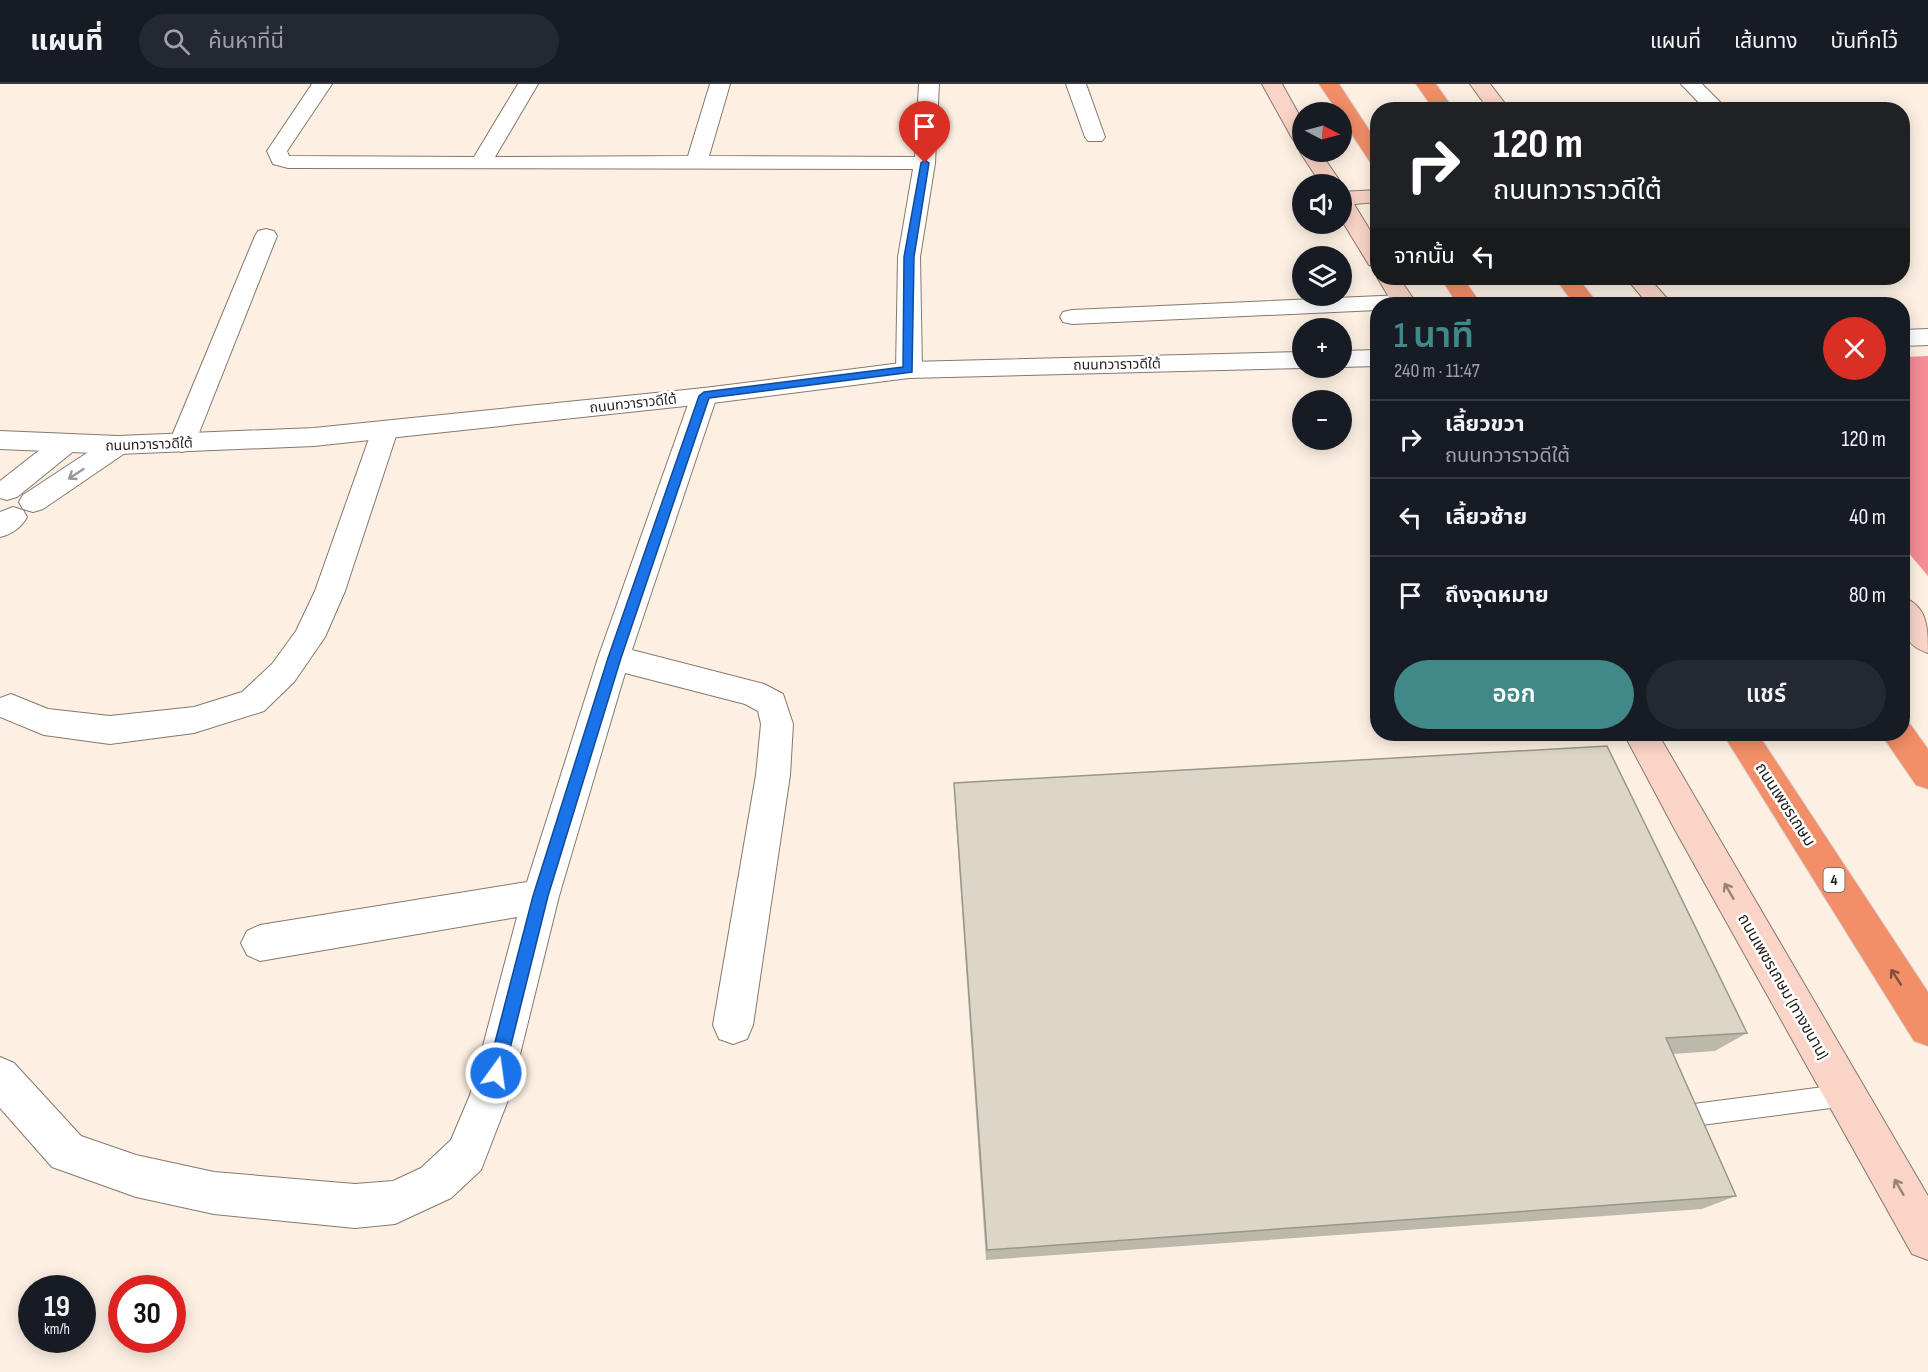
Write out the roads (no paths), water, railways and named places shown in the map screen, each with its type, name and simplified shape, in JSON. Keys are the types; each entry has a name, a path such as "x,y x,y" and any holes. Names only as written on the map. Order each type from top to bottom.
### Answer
{"highway":[{"path":"1329,84 1370,147"},
{"path":"1426,84 1438,102"},
{"path":"1571,285 1581,297"},
{"name":"ถนนเพชรเกษม","path":"1744,741 1928,1027"},
{"path":"1903,741 1928,775"}],"main road":[{"path":"1272,84 1292,120"},
{"path":"1480,84 1494,102"},
{"path":"1352,198 1370,197"},
{"path":"1352,218 1370,248"},
{"path":"1643,285 1654,297"},
{"path":"1910,618 1928,641"},
{"name":"ถนนเพชรเกษม (ทางขนาน)","path":"1645,741 1928,1238"}],"street":[{"path":"322,84 277,151 280,160 288,162 481,163 925,163"},
{"path":"481,163 528,84"},
{"path":"697,162 720,84"},
{"path":"909,370 909,257 925,163 929,84"},
{"path":"1076,84 1095,137"},
{"path":"1691,84 1710,102"},
{"path":"182,443 266,236"},
{"path":"1072,317 1370,304"},
{"path":"1910,338 1928,337"},
{"path":"1352,358 1370,358"},
{"name":"ถนนทวาราวดีใต้","path":"0,440 118,445 314,437 704,396 909,370 1292,360"},
{"path":"0,1077 67,1152 136,1176 226,1194 355,1206 395,1202 436,1183 466,1155 490,1095 541,896 614,658 704,396"},
{"path":"11,707 44,722 110,730 194,720 253,702 283,673 309,637 330,591 385,430"},
{"path":"13,509 65,444"},
{"path":"13,509 118,445"},
{"path":"614,658 753,693 772,704 777,724 773,775 733,1025"},
{"path":"260,943 541,896"}],"lane":[{"path":"1686,1116 1846,1095"}]}
